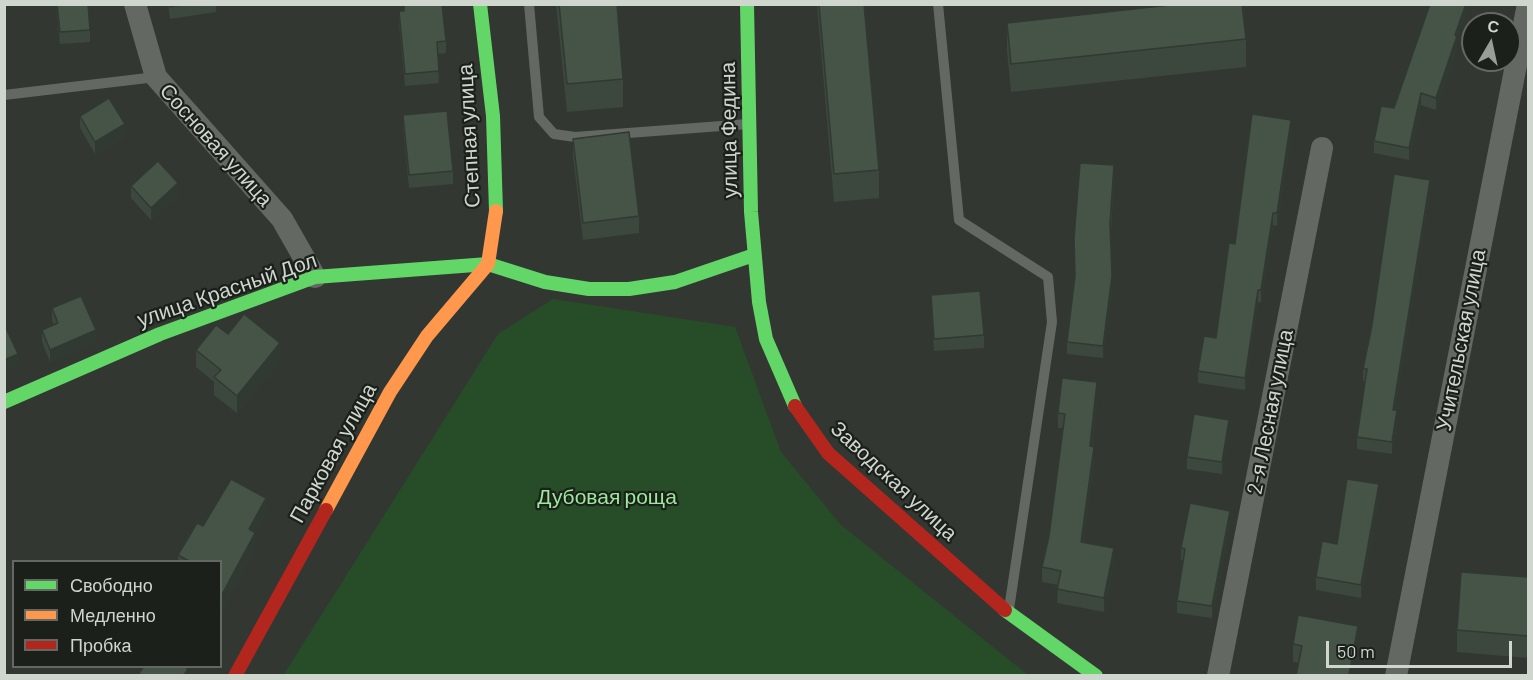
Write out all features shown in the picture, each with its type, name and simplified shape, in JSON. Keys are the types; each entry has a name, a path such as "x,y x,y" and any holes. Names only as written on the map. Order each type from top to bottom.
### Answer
{"street":[{"name":"Сосновая улица","path":"135,4 156,77 282,219 315,277"},
{"name":"Степная улица","path":"480,4 493,116 496,211 488,264"},
{"name":"улица Федина","path":"747,4 754,255"},
{"name":"Учительская улица","path":"1396,675 1528,4"},
{"name":"2-я Лесная улица","path":"1218,675 1322,148"},
{"name":"улица Красный Дол","path":"4,402 160,334 315,277 488,264 545,282 589,289 629,289 675,282 754,255"},
{"name":"Заводская улица","path":"754,255 766,339 778,372 800,416 828,453 1008,613 1096,675"},
{"name":"Парковая улица","path":"235,675 390,392 427,336 488,264"}],"lane":[{"path":"529,4 539,117 554,134 576,137 749,124"},
{"path":"938,4 959,220 1048,277 1052,322 1008,613"},
{"path":"4,95 156,77"}],"green space":[{"name":"Дубовая роща","path":"553,299 735,327 781,452 841,525 1028,675 283,676 498,334"}],"building":[{"path":"57,4 88,4 90,30 60,32"},
{"path":"170,4 188,4 170,7"},
{"path":"404,4 442,4 446,41 437,42 439,71 405,74 399,11 404,11"},
{"path":"559,4 617,4 623,79 567,84"},
{"path":"819,4 864,4 879,170 834,174"},
{"path":"1179,4 1242,4 1246,39 1011,64 1007,23"},
{"path":"1430,4 1466,4 1463,12 1461,12 1455,35 1457,36 1436,98 1421,93 1409,148 1374,141 1381,106 1394,108"},
{"path":"109,98 125,124 95,142 80,116"},
{"path":"447,111 453,171 409,175 403,115"},
{"path":"1252,114 1291,120 1277,213 1273,213 1261,290 1258,290 1245,378 1198,371 1204,336 1216,338 1229,243 1235,244"},
{"path":"629,132 639,216 583,223 573,139"},
{"path":"158,161 178,183 151,208 131,186"},
{"path":"1080,163 1114,165 1110,223 1112,276 1103,346 1067,342 1075,276 1074,238"},
{"path":"1394,174 1430,180 1393,410 1397,410 1392,442 1357,437 1367,369 1363,369 1372,325"},
{"path":"980,291 984,335 934,339 931,295"},
{"path":"81,296 96,330 50,350 42,330 58,323 52,308"},
{"path":"244,314 280,343 237,396 214,377 221,370 196,350 216,325 228,334"},
{"path":"4,324 18,354 4,360"},
{"path":"1062,378 1097,382 1090,446 1094,447 1081,542 1114,548 1104,598 1057,589 1061,571 1042,567 1049,536 1065,414 1058,413"},
{"path":"1194,414 1229,420 1222,462 1187,457"},
{"path":"231,479 266,498 249,529 255,533 222,594 222,560 187,560 178,555 197,523 203,526"},
{"path":"1347,479 1379,484 1361,585 1316,577 1322,541 1337,544"},
{"path":"1190,503 1230,511 1212,606 1177,601 1185,549 1181,548"},
{"path":"1461,572 1528,577 1528,636 1457,630"},
{"path":"1298,615 1358,626 1349,675 1296,675 1302,646 1293,644"},
{"path":"143,668 188,669 184,675 138,675"}],"traffic: fast":[{"path":"480,4 493,116 496,211"},
{"path":"747,4 751,212 759,302 766,339 795,406"},
{"path":"4,402 160,334 315,277 488,264 545,282 589,289 629,289 675,282 754,255"},
{"path":"1005,610 1096,676"}],"traffic: slow":[{"path":"326,510 390,392 427,336 488,264 496,211"}],"traffic: jam":[{"path":"795,406 828,453 1005,610"},
{"path":"235,676 326,510"}]}
